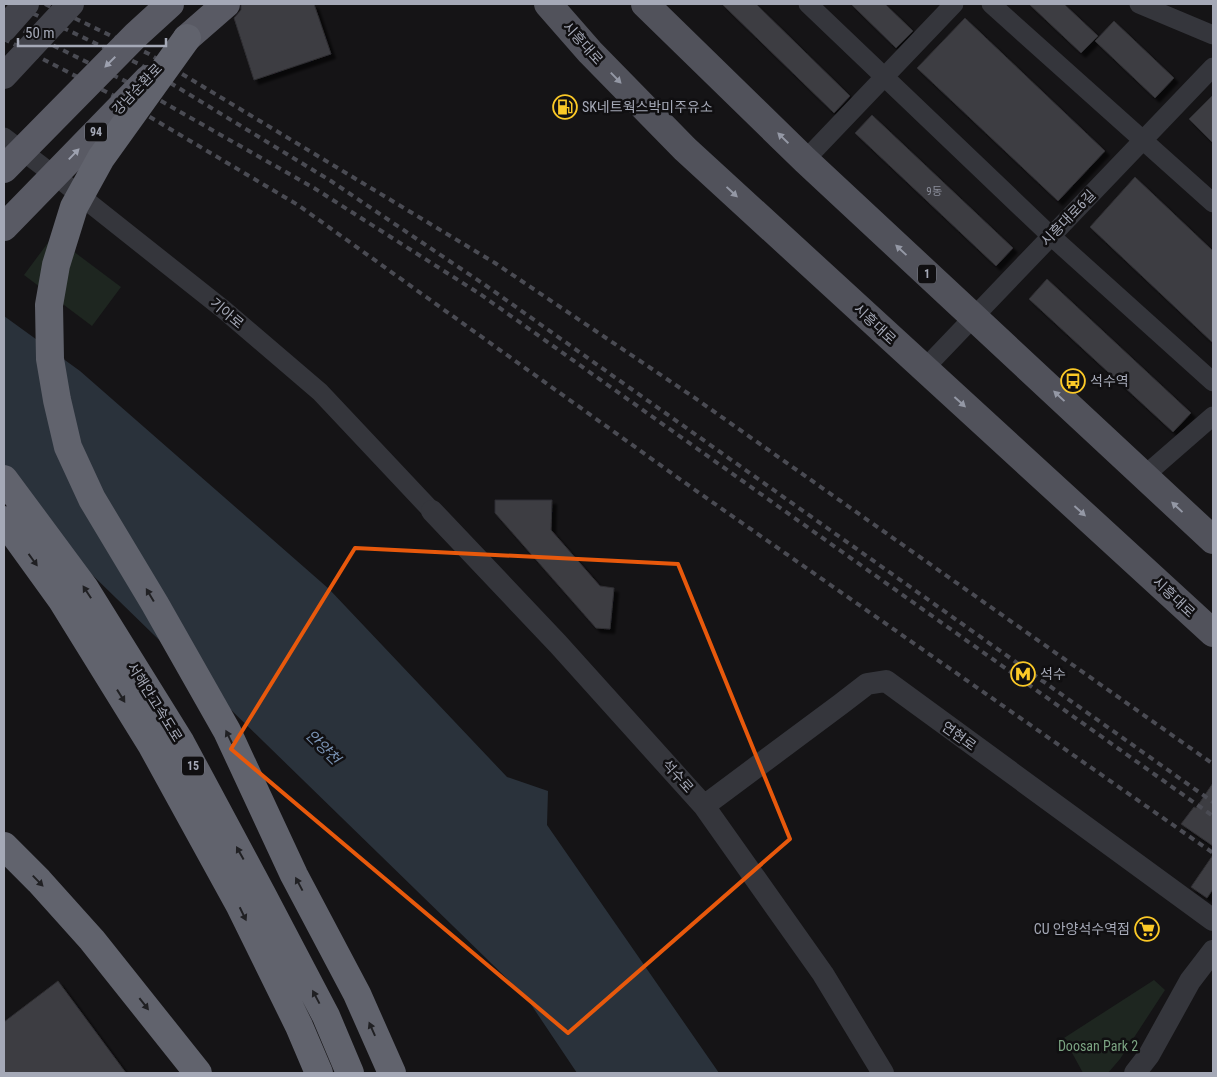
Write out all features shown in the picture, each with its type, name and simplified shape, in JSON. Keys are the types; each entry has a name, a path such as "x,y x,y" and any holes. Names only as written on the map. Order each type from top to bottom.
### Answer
{"highway":[{"path":"4,169 136,35 170,4"},
{"name":"강남순환로","path":"4,227 188,38 226,4"},
{"path":"188,38 101,158 74,207 56,265 49,305 50,359 58,400 68,447 92,499 155,604 226,731 294,875 357,994 392,1073"},
{"name":"서해안고속도로","path":"4,479 84,587 181,743 326,1016 350,1073"},
{"name":"서해안고속도로","path":"4,520 62,599 152,746 240,906 319,1073"},
{"path":"4,846 92,940 198,1073"}],"main road":[{"path":"4,29 26,4"},
{"path":"4,76 71,4"},
{"name":"시흥대로","path":"548,4 590,52 685,149 1213,633"},
{"name":"1","path":"645,4 805,160 1213,540"}],"street":[{"path":"808,4 1051,236 1213,382"},
{"path":"991,4 1213,203"},
{"path":"1139,4 1213,35"},
{"path":"805,160 885,77 942,8"},
{"name":"시흥대로6길","path":"924,369 1213,68"},
{"name":"기아로","path":"4,137 222,309 320,392 432,511"},
{"path":"1144,476 1213,416"},
{"name":"석수로","path":"432,511 558,644 704,806 824,974 884,1073"},
{"name":"연현로","path":"704,806 867,684 886,682 1213,920"},
{"path":"1135,1073 1149,1055 1190,981 1213,951"}],"highlighted area":[{"path":"355,548 678,564 790,839 568,1033 231,749"}],"green space":[{"path":"53,236 121,287 92,326 24,275"},
{"name":"Doosan Park 2","path":"1154,980 1165,990 1120,1059 1108,1073 1083,1073 1064,1038"}],"water":[{"name":"안양천","path":"4,316 80,371 329,589 507,777 548,791 547,825 719,1073 577,1073 526,997 42,526 4,503"}],"building":[{"path":"241,4 314,4 331,54 254,80 234,18 241,10"},
{"path":"722,4 756,4 850,96 834,113"},
{"path":"851,4 885,4 913,31 896,48"},
{"path":"1029,4 1064,4 1098,36 1081,53"},
{"path":"965,18 1105,151 1058,201 917,68"},
{"path":"1114,21 1174,78 1155,98 1095,41"},
{"path":"1213,95 1213,143 1189,119"},
{"path":"872,115 1013,248 996,266 855,133"},
{"path":"1135,177 1213,251 1213,343 1090,227"},
{"path":"1047,279 1191,413 1173,432 1029,299"},
{"path":"495,500 552,500 551,530 600,586 614,588 610,629 596,628 495,513"},
{"path":"1213,783 1213,846 1181,824 1194,807 1196,808"},
{"path":"1213,855 1213,889 1207,898 1191,887"},
{"path":"58,981 126,1073 4,1073 4,1022"}],"railway":[{"path":"13,4 141,65 331,181 485,285 1213,802"},
{"path":"45,4 149,54 495,263 692,396 1213,764"},
{"path":"4,21 133,85 314,188 480,294 1213,816"},
{"path":"4,39 118,98 298,205 695,490 1213,853"}],"place":[{"name":"SK네트웍스박미주유소","path":"565,107"},
{"name":"석수역","path":"1073,381"},
{"name":"석수","path":"1023,674"},
{"name":"CU 안양석수역점","path":"1147,929"}]}
